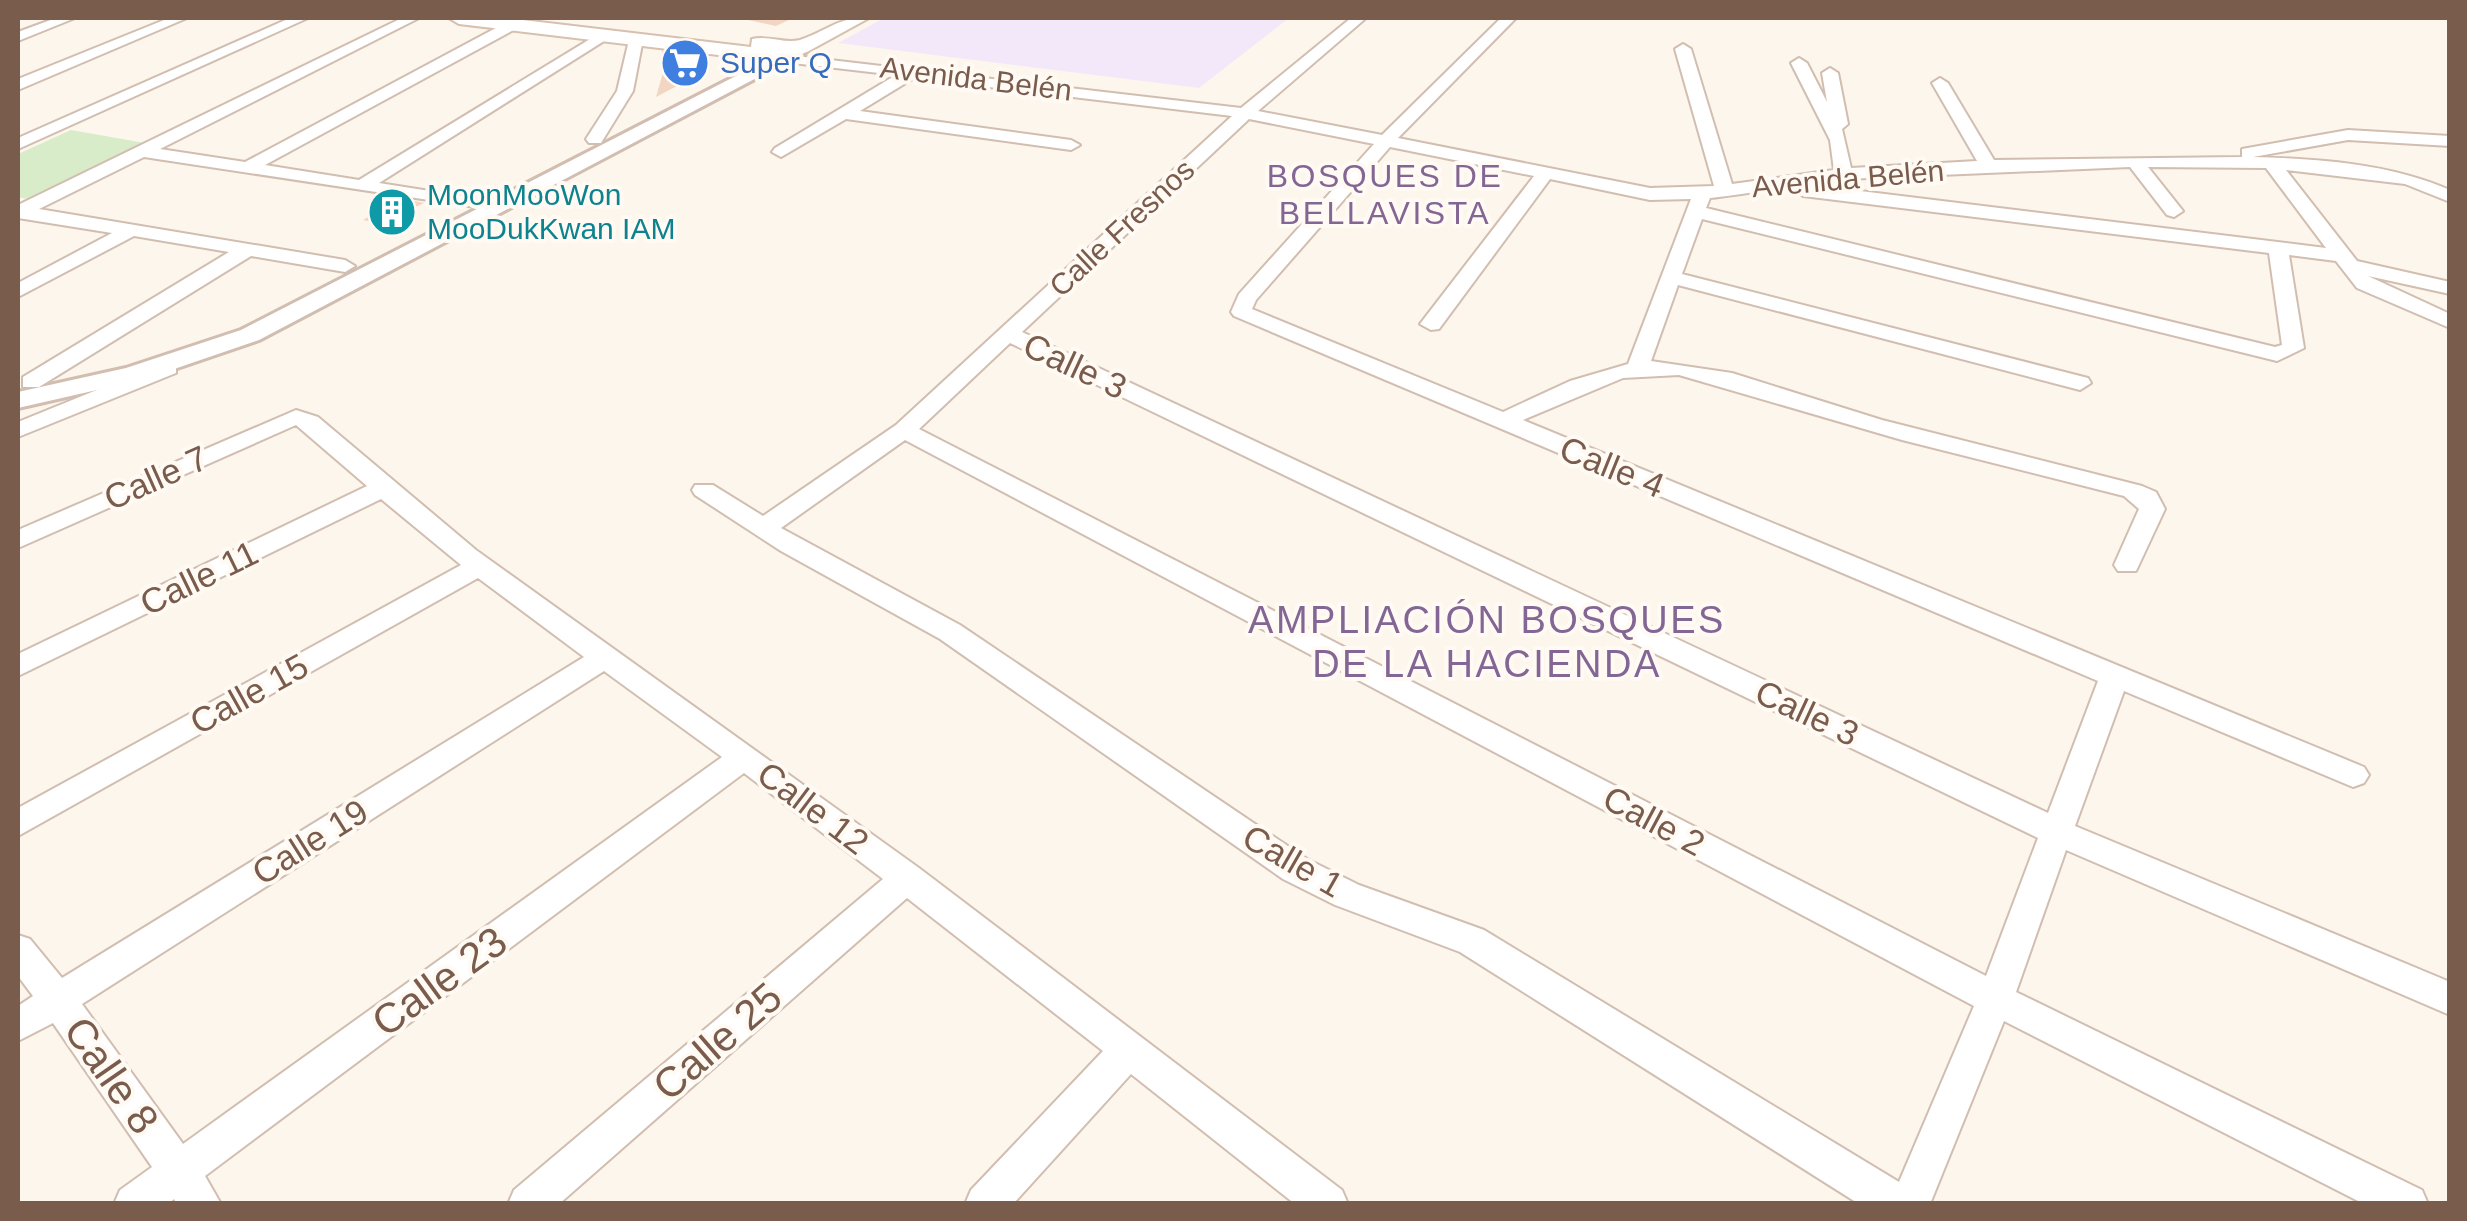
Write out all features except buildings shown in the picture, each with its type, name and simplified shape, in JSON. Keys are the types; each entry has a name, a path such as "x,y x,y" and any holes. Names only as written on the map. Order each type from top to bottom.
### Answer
{"main road":[{"name":"Avenida Belén","path":"458,18 604,36 643,28"},
{"name":"Avenida Belén","path":"558,18 779,51"},
{"path":"779,51 829,18"},
{"path":"779,51 860,18"}],"street":[{"path":"18,37 68,18"},
{"path":"18,85 180,18"},
{"path":"18,144 27,134 301,18"},
{"path":"18,212 412,18"},
{"name":"Calle Fresnos","path":"764,528 904,430 1251,109 1359,18"},
{"path":"1508,18 1522,18"},
{"name":"Calle 4","path":"1508,18 1389,139 1246,298 1241,312 2353,775"},
{"path":"247,168 514,24"},
{"path":"595,139 625,91 643,28"},
{"path":"360,187 604,36"},
{"path":"1683,49 1726,191"},
{"path":"22,389 203,332 779,51"},
{"path":"18,430 250,335 779,51"},
{"name":"Avenida Belén","path":"779,51 914,71 1251,109"},
{"name":"Avenida Belén","path":"779,51 1160,89 1545,174 1700,203 1726,191 1843,174 2232,158 2399,176 2427,183 2450,197"},
{"path":"1798,64 1839,140"},
{"path":"781,152 914,71"},
{"path":"1830,73 1839,112 1843,174"},
{"path":"1940,84 1990,168"},
{"path":"843,114 1071,145"},
{"path":"2232,158 2342,134 2397,134 2450,141"},
{"path":"142,151 468,203"},
{"path":"2270,161 2364,284 2379,294 2450,322"},
{"path":"2137,164 2174,211"},
{"path":"1431,324 1545,174"},
{"path":"1759,185 2278,248 2346,260 2450,288"},
{"path":"1637,368 1700,203 2277,354 2293,348 2278,248"},
{"path":"18,212 345,266"},
{"path":"18,291 130,231"},
{"path":"22,389 246,250"},
{"path":"1671,277 2080,383"},
{"name":"Calle 3","path":"1009,334 2057,832 2450,999"},
{"path":"22,389 99,386 178,363"},
{"path":"1501,422 1578,388 1637,368 1662,366 1693,373 1868,424 2133,491 2147,498 2152,509 2126,564"},
{"name":"Calle 12","path":"296,417 310,422 380,489 602,660 744,757 906,878 1328,1204"},
{"name":"Calle 7","path":"18,540 296,417"},
{"name":"Calle 2","path":"904,430 1995,999 2408,1204"},
{"name":"Calle 11","path":"18,666 380,489"},
{"name":"Calle 1","path":"704,490 950,632 1295,869 1347,895 1472,941 1898,1204"},
{"name":"Calle 15","path":"18,823 482,565"},
{"name":"Calle 19","path":"18,1025 602,660"},
{"path":"1910,1204 1995,999 2115,675"},
{"name":"Calle 23","path":"134,1204 744,757"},
{"name":"Calle 25","path":"528,1204 906,878"},
{"name":"Calle 8","path":"18,950 58,1000 201,1204"},
{"path":"985,1204 1128,1051"}],"shaded area":[{"path":"884,18 1289,18 1199,88 838,43"}],"green space":[{"path":"71,130 145,143 27,199 18,197 18,154"}],"place":[{"name":"Super Q","path":"685,63"},
{"name":"MoonMooWon MooDukKwan IAM","path":"392,212"}],"district":[{"name":"BOSQUES DE BELLAVISTA","path":"1385,194"},
{"name":"AMPLIACIÓN BOSQUES DE LA HACIENDA","path":"1487,642"}]}
